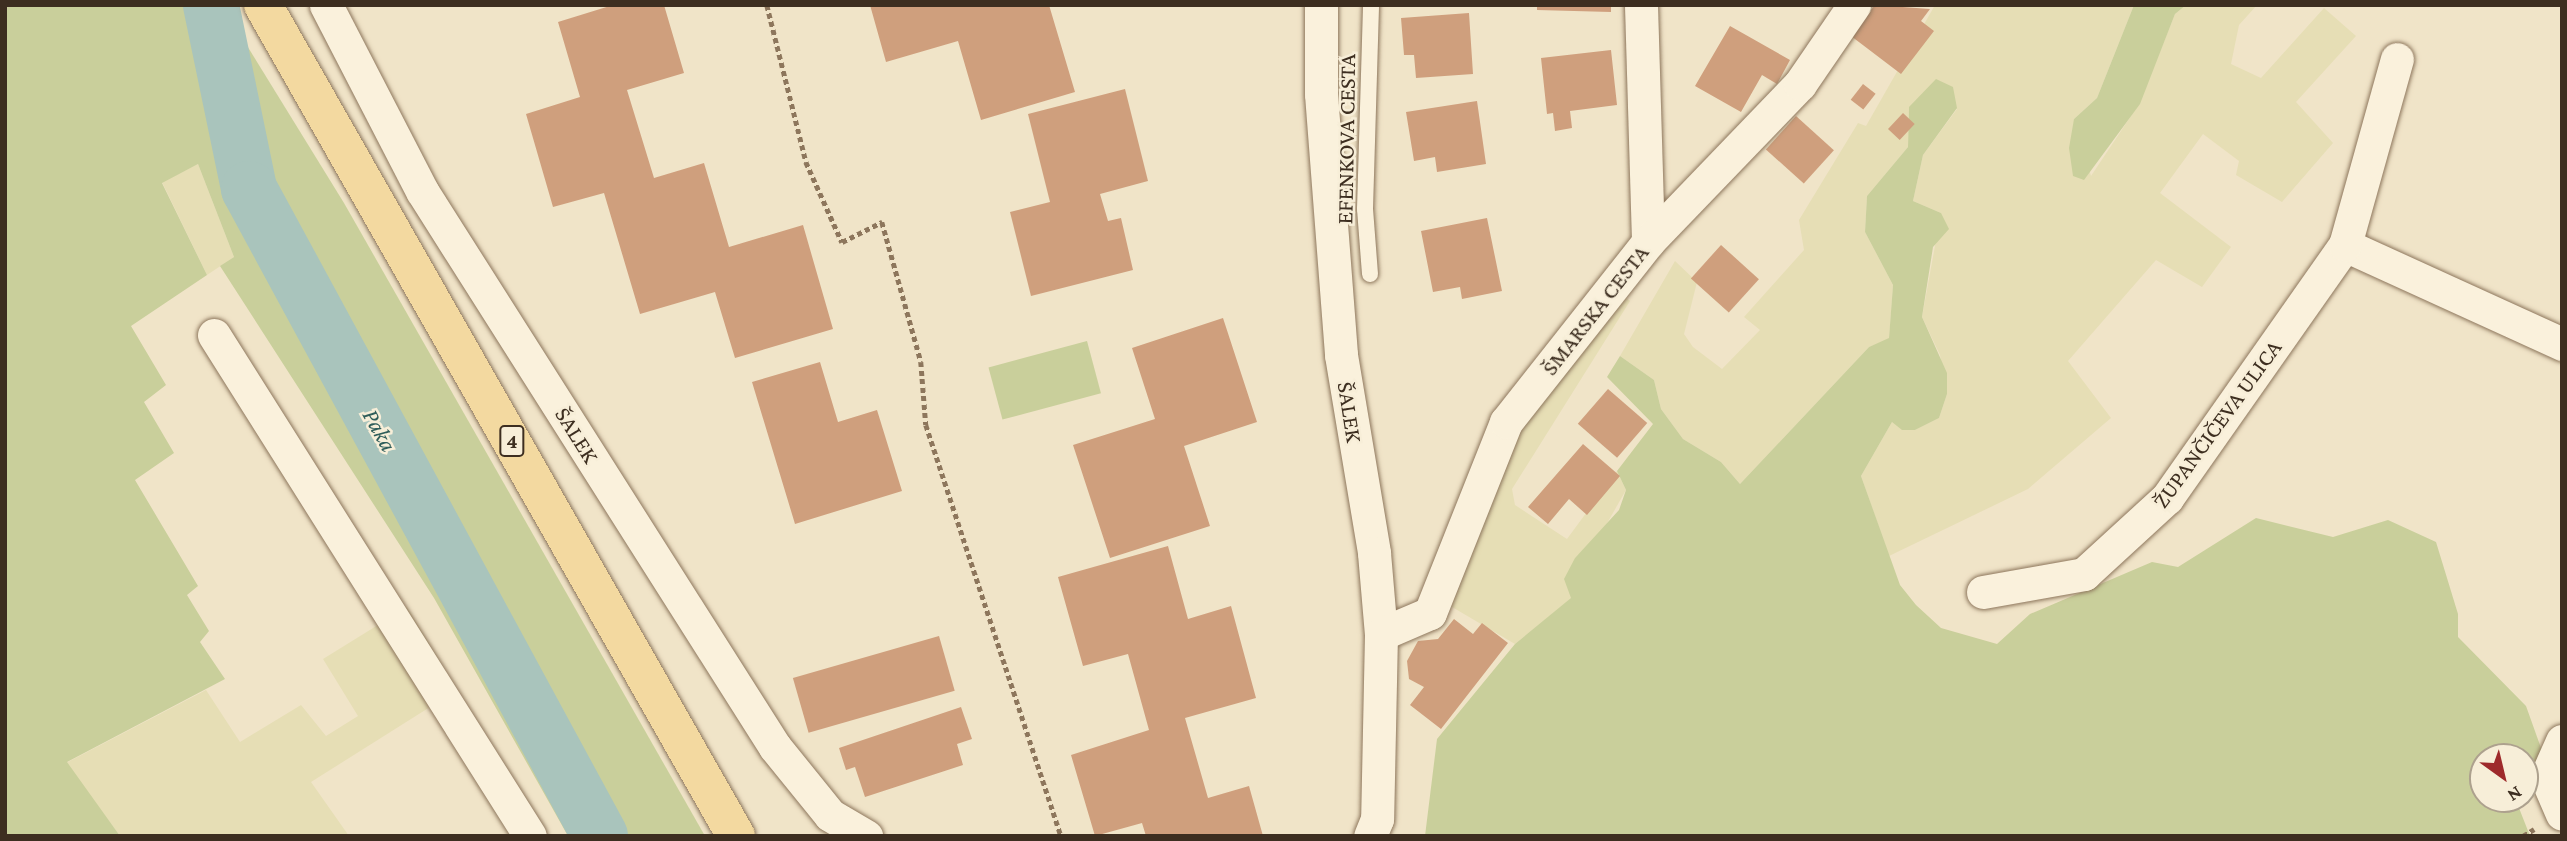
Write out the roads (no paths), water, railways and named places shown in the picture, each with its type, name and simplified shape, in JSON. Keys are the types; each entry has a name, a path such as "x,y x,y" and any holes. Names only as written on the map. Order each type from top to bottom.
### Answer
{"main road":[{"name":"4","path":"263,5 736,836"}],"street":[{"name":"ŠALEK","path":"326,5 422,191 775,747 830,815 866,836"},
{"name":"ŠALEK","path":"1321,5 1328,215 1340,355 1374,553 1381,634 1378,830"},
{"path":"1641,5 1648,242"},
{"name":"ŠMARSKA CESTA","path":"1381,634 1430,613 1506,422 1648,242 1800,84 1854,5"},
{"name":"ŽUPANČIČEVA ULICA","path":"1983,592 2084,574 2167,498 2345,245 2397,59"},
{"path":"2345,245 2562,344"},
{"path":"214,335 530,836"},
{"path":"2562,741 2546,777 2562,814"}],"lane":[{"name":"EFENKOVA CESTA","path":"1370,274 1365,209 1371,5"},
{"path":"1328,215 1365,209"}],"waterway":[{"name":"Paka","path":"211,5 249,189 600,836"}]}
